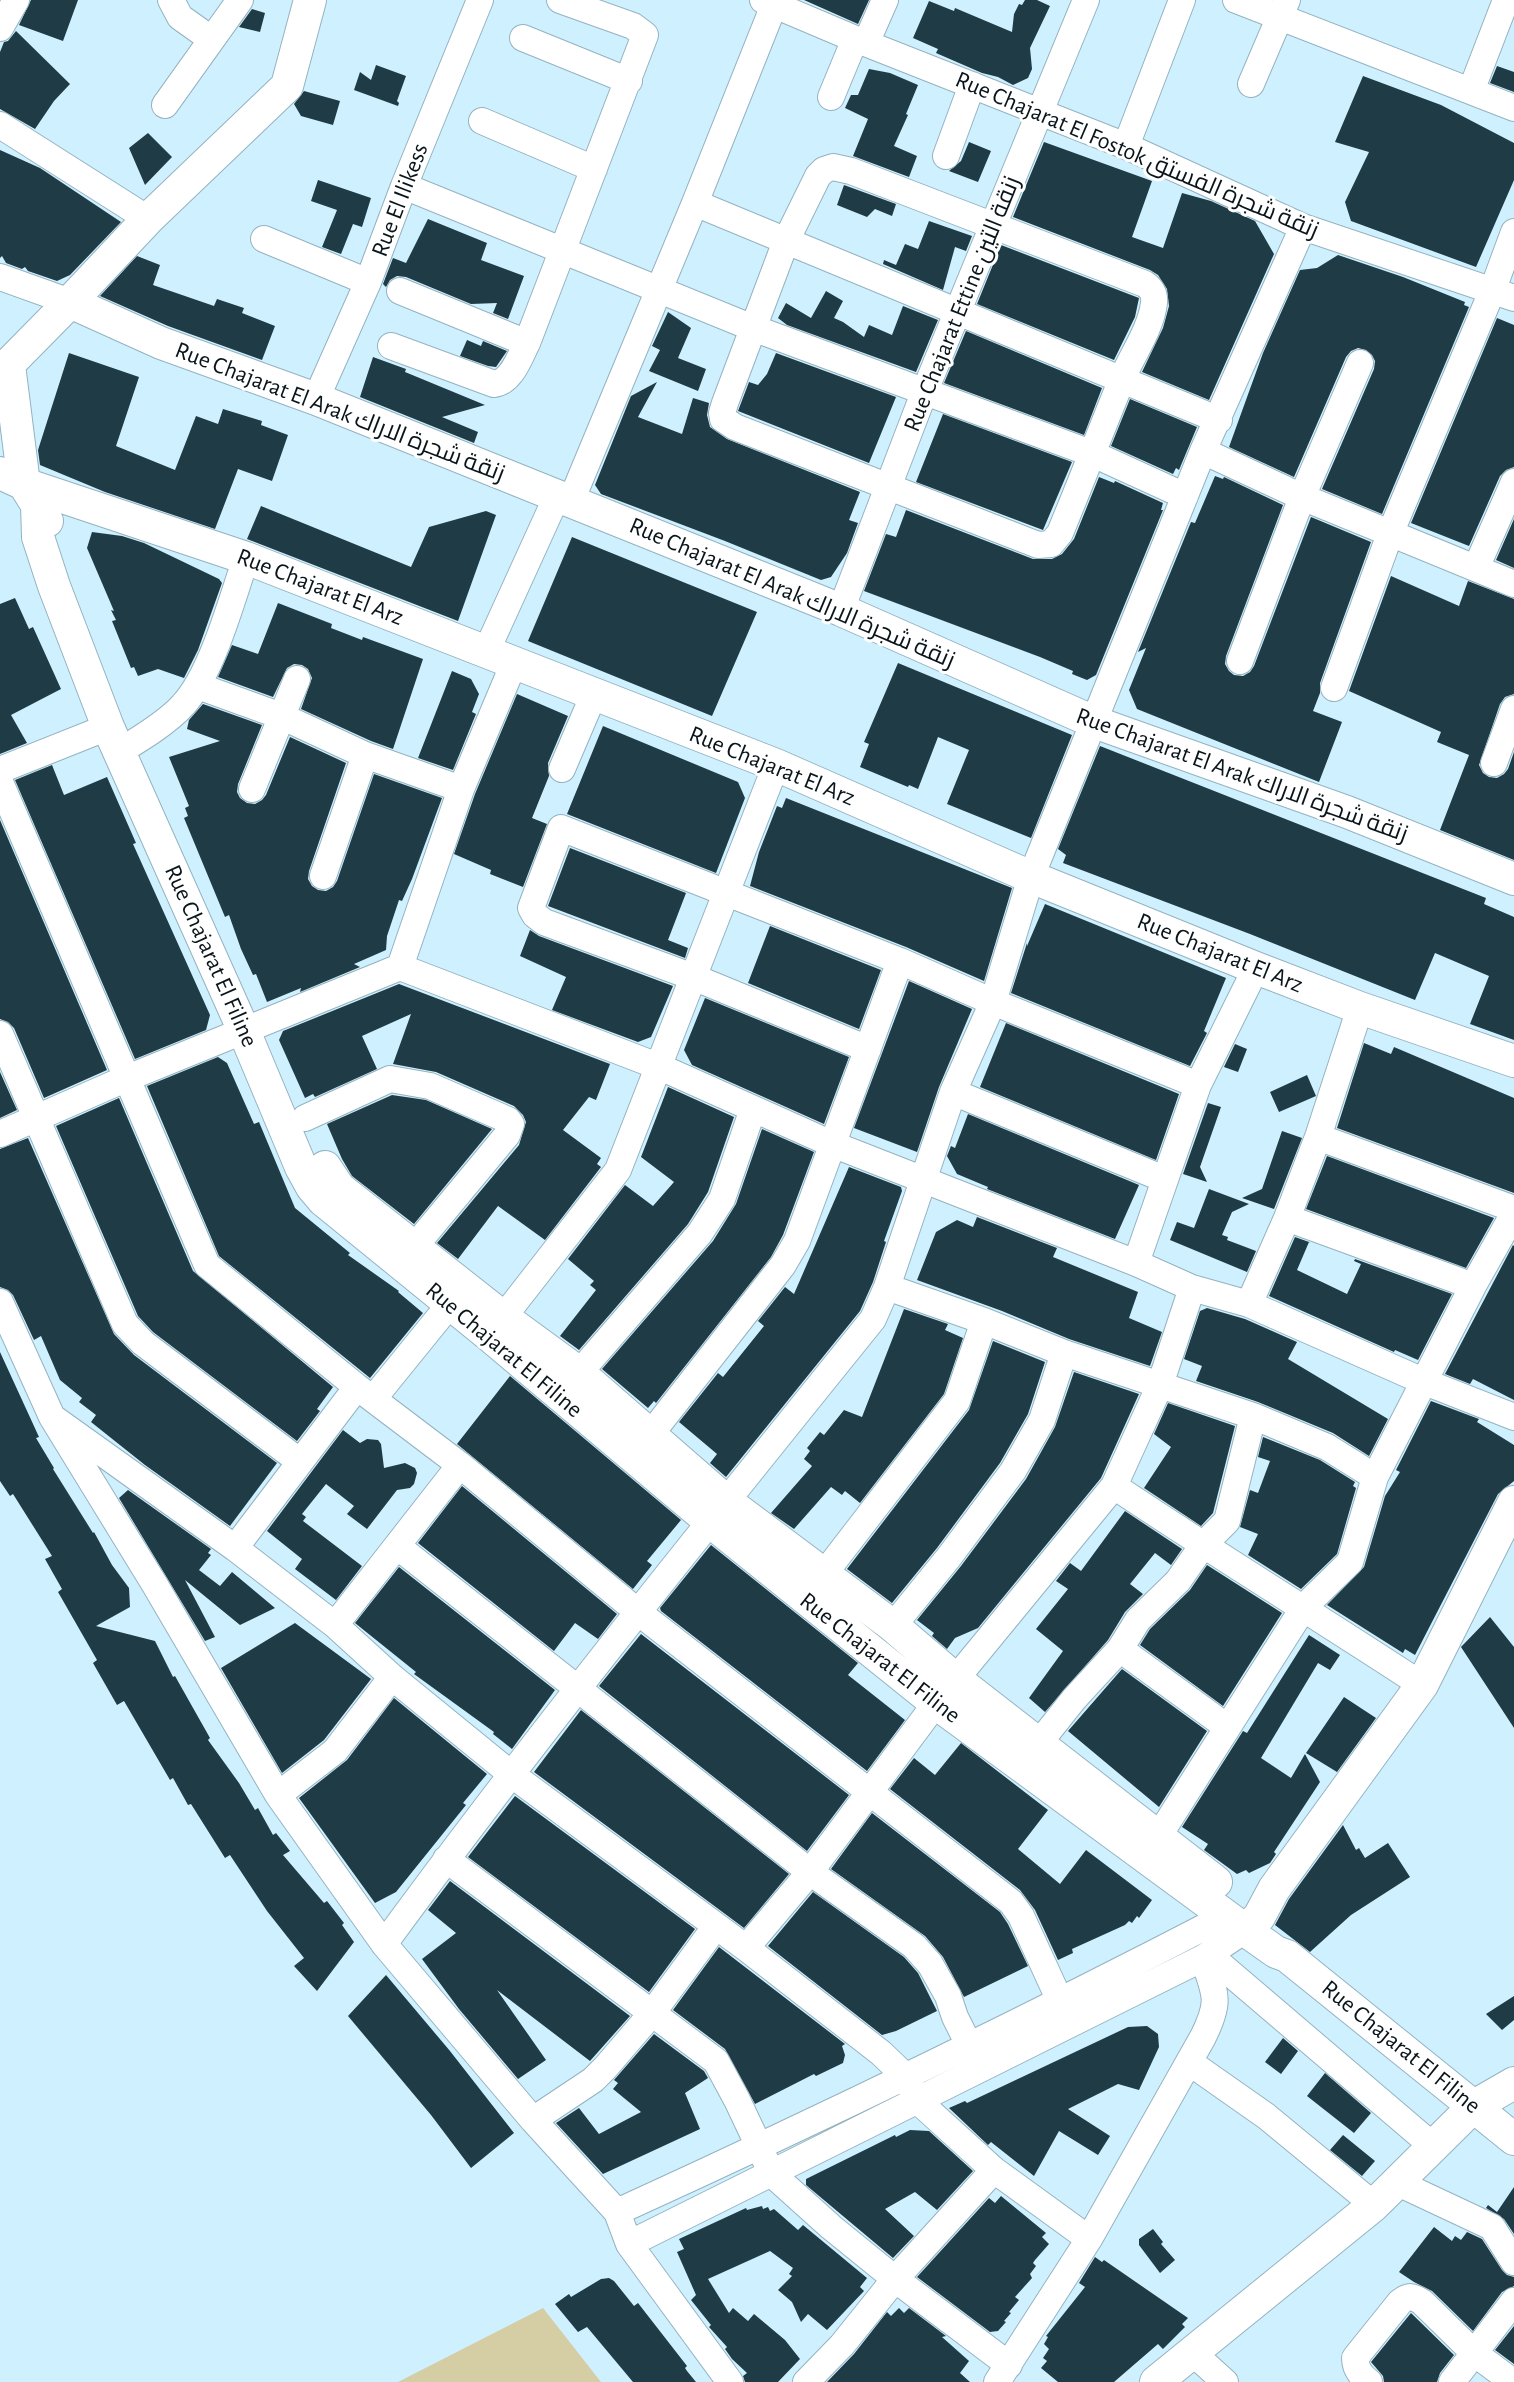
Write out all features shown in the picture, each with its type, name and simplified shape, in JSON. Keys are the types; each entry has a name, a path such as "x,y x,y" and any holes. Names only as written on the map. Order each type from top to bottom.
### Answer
{"street":[{"path":"0,28 16,0"},
{"path":"171,0 180,17 211,39"},
{"path":"165,105 240,0"},
{"path":"5,369 148,219 287,86 310,0"},
{"name":"Rue El Ilikess","path":"316,399 368,282 404,186 480,0"},
{"path":"391,346 494,384 502,382 512,372 527,343 645,35 633,26 560,0"},
{"path":"831,97 885,0"},
{"name":"Rue Chajarat Ettine زنقة التين","path":"841,610 924,393 959,313 1086,0"},
{"path":"1125,146 1182,0"},
{"path":"1236,0 1284,9 1471,92 1514,108"},
{"path":"1471,92 1506,0"},
{"path":"400,967 461,789 500,657 564,498 659,290 695,203 771,2"},
{"name":"Rue Chajarat El Fostok زنقة شجرة الفستق","path":"771,2 861,41 1125,146 1303,227 1504,294"},
{"path":"1251,84 1284,9"},
{"path":"523,38 629,81"},
{"path":"946,156 972,85"},
{"path":"482,122 594,169"},
{"path":"0,124 148,219"},
{"path":"833,167 850,171 1151,288 1154,295 1151,316 1122,379 1093,454 1055,540 1045,546 1038,545 735,427 723,419 725,403 786,240 818,176 824,170 833,167"},
{"path":"404,186 753,328 1093,454 1185,496"},
{"path":"695,203 1219,420"},
{"path":"384,1944 511,1774 873,1319 887,1287 953,1092 993,1002 1032,877 1203,451 1219,420 1303,227"},
{"path":"1334,688 1390,534 1504,294 1514,232"},
{"path":"264,239 368,282"},
{"path":"0,277 70,302"},
{"path":"400,291 527,343"},
{"name":"Rue Chajarat El Arak زنقة شجرة الاراك","path":"70,302 161,343 316,399 841,610 1095,723 1347,812 1514,879"},
{"path":"1240,661 1302,497 1360,363"},
{"name":"Rue Chajarat El Filine","path":"5,369 20,487 54,586 121,740 253,1027 305,1118 327,1173 339,1188 415,1246 496,1326 718,1512 936,1703 1244,1917"},
{"path":"1203,451 1302,497 1514,584"},
{"path":"1476,568 1514,482"},
{"name":"Rue Chajarat El Arz","path":"20,487 246,558 776,765 1032,877 1256,968 1360,1008 1514,1061"},
{"path":"0,770 121,740 182,706 198,686 246,558"},
{"path":"252,789 297,679"},
{"path":"198,686 281,716 365,755 461,789"},
{"path":"562,769 594,694"},
{"path":"1494,763 1514,709"},
{"path":"323,876 365,755"},
{"path":"496,1326 618,1170 776,765"},
{"path":"0,782 207,1265 365,1393 460,1465 638,1612 1011,1902 1021,1916 1060,2001"},
{"path":"868,1049 693,977 557,927 535,915 531,908 561,828 900,961 993,1002 1198,1085"},
{"path":"650,1435 783,1265 797,1241 900,961"},
{"path":"0,1134 126,1078 400,967 660,1067 832,1144 1136,1263 1192,1288 1249,1304 1425,1382 1514,1417"},
{"path":"1136,1263 1198,1085 1256,968"},
{"path":"1249,1304 1287,1218 1360,1008"},
{"name":"Rue Chajarat El Filine","path":"253,1027 301,1167 312,1187 342,1217 450,1304 496,1326 579,1373 650,1435 718,1512 824,1574 893,1626 955,1679 1158,1837 1244,1917 1276,1952 1287,1956 1514,2139"},
{"path":"0,1034 125,1324 143,1343 299,1461"},
{"path":"305,1118 390,1079 430,1086 508,1120 512,1124 507,1135 415,1246"},
{"path":"953,1092 1164,1179"},
{"path":"579,1373 700,1233 722,1199 753,1109"},
{"path":"1158,1837 1304,1607 1350,1562 1374,1477 1514,1211 1317,1137"},
{"path":"1287,1218 1473,1286"},
{"path":"887,1287 984,1321 1064,1353 1253,1416 1327,1447 1374,1477"},
{"path":"746,1948 810,1872 955,1679 1114,1486 1160,1384 1192,1288"},
{"path":"0,1302 52,1417 155,1585 278,1795 384,1944 533,2120 617,2212 629,2244 730,2382"},
{"path":"234,1548 299,1461 450,1304"},
{"path":"824,1574 957,1401 984,1321"},
{"path":"893,1626 949,1557 1013,1471 1042,1420 1064,1353"},
{"path":"1039,1743 1074,1699 1120,1649 1138,1620 1178,1581 1203,1545 1227,1521 1253,1416"},
{"path":"52,1417 234,1548 335,1625 392,1677 511,1774 746,1948 881,2053 905,2076 918,2101 994,2170 1089,2240"},
{"path":"335,1625 460,1465"},
{"path":"1114,1486 1422,1685"},
{"path":"629,2244 1206,1957 1274,1889 1422,1685 1514,1502"},
{"path":"397,1546 810,1872 914,1946 930,1964 948,1996 955,2017 969,2045"},
{"path":"1120,1649 1227,1727"},
{"path":"278,1795 335,1751 392,1677"},
{"path":"446,1859 716,2061 772,2174 1003,2374 1089,2240 1207,2030 1215,2007 1216,1994 1206,1957"},
{"path":"617,2212 758,2148 1060,2001 1244,1917"},
{"path":"533,2120 592,2080 652,2012 716,1926"},
{"path":"1206,1957 1434,2147"},
{"path":"1189,2062 1266,2116 1374,2205"},
{"path":"1156,2382 1374,2205 1474,2106 1514,2083"},
{"path":"806,2382 842,2345 895,2279 994,2170"},
{"path":"1396,2182 1492,2227 1514,2262"},
{"path":"1369,2382 1358,2372 1355,2358 1407,2297 1413,2296 1474,2353 1513,2382"},
{"path":"1452,2382 1514,2301"},
{"path":"1192,2352 1225,2382"}],"shaded area":[{"path":"543,2308 601,2382 398,2382"}],"building":[{"path":"31,0 78,0 63,41 19,25"},
{"path":"804,0 869,0 858,24"},
{"path":"1025,0 1037,0 1050,6 1030,48 1032,69 1028,78 1013,85 936,53 938,49 913,38 929,1 954,11 955,8 1012,32 1014,14 1019,4 1022,5"},
{"path":"252,9 265,13 260,32 239,27"},
{"path":"16,31 70,84 54,101 35,129 0,109 0,52 4,42 8,41"},
{"path":"376,65 406,76 397,101 398,106 354,90 360,72 371,80"},
{"path":"1497,66 1514,72 1514,92 1490,83"},
{"path":"869,69 890,73 918,85 894,146 917,156 909,177 853,156 868,119 845,108 851,95 858,95"},
{"path":"1363,76 1441,105 1514,143 1514,180 1476,267 1351,221 1345,202 1369,152 1335,142"},
{"path":"304,91 340,101 333,125 301,116 294,104"},
{"path":"148,133 172,157 145,185 129,148"},
{"path":"969,142 991,151 978,182 949,171 961,161"},
{"path":"1044,142 1152,181 1132,237 1163,248 1182,193 1211,201 1255,221 1274,254 1209,400 1142,372 1163,328 1169,306 1167,289 1158,275 1013,217"},
{"path":"0,150 40,168 121,222 70,275 57,281 28,271 25,267 22,269 6,263 2,256 0,258"},
{"path":"318,180 371,198 362,227 353,224 341,254 322,247 337,210 311,201"},
{"path":"844,185 896,204 892,216 875,209 867,217 837,205"},
{"path":"428,219 487,243 481,260 524,276 508,319 493,313 497,303 471,304 406,277 397,276 390,280 386,287 383,284 393,258 406,263"},
{"path":"929,221 972,236 966,251 955,247 943,290 883,264 884,260 896,265 905,244 918,249"},
{"path":"1001,245 1139,298 1135,317 1114,360 977,304"},
{"path":"1338,255 1403,277 1465,302 1464,305 1469,307 1382,514 1322,489 1374,369 1375,361 1366,350 1358,348 1346,357 1294,477 1229,447 1263,353 1300,270 1317,268"},
{"path":"137,256 160,265 153,285 214,306 217,299 244,308 242,313 275,326 262,360 168,326 100,296"},
{"path":"826,291 843,301 834,318 864,337 869,325 892,335 903,306 938,320 916,372 787,325 778,318 786,303 811,318"},
{"path":"668,312 691,328 678,358 706,369 698,391 649,371 660,350 652,346"},
{"path":"1497,318 1514,325 1514,467 1506,470 1500,476 1469,546 1411,523"},
{"path":"966,331 1102,388 1084,435 944,383"},
{"path":"467,340 481,346 483,341 507,351 496,367 488,366 460,356"},
{"path":"69,353 139,377 116,446 175,470 196,416 218,424 223,409 262,421 261,425 288,435 272,481 238,469 215,529 105,492 40,465 38,450"},
{"path":"776,353 896,397 869,463 738,411 749,382 758,385 767,374"},
{"path":"373,357 406,369 405,372 485,405 442,417 478,432 474,443 360,397"},
{"path":"657,382 638,417 682,434 693,398 709,403 707,415 710,427 727,439 860,492 849,520 858,523 847,553 831,577 821,580 601,494 595,485 631,396"},
{"path":"1130,399 1197,427 1179,470 1176,468 1173,474 1111,446"},
{"path":"943,414 1072,462 1043,530 916,482"},
{"path":"1215,476 1223,479 1224,477 1283,505 1226,656 1225,664 1234,675 1243,676 1254,666 1311,517 1371,542 1320,683 1320,693 1313,711 1342,722 1319,782 1137,709 1129,690 1146,648 1138,652 1191,522 1195,523"},
{"path":"1099,477 1114,483 1115,481 1163,503 1161,510 1163,510 1096,675 1087,680 1072,674 1073,671 1040,657 864,591 886,534 896,537 906,510 1033,559 1052,559 1062,554 1074,539"},
{"path":"261,506 411,567 429,527 486,511 496,515 458,621 247,539"},
{"path":"1514,519 1514,568 1496,560"},
{"path":"92,532 122,536 144,543 219,579 222,583 198,650 184,678 158,669 138,676 134,667 131,668 112,621 116,620 111,610 114,611 87,548"},
{"path":"572,537 757,612 712,716 528,641"},
{"path":"1391,576 1459,606 1468,581 1514,599 1514,694 1505,697 1500,704 1479,765 1483,773 1497,778 1508,769 1514,752 1514,860 1440,830 1469,755 1437,742 1441,732 1349,691"},
{"path":"15,598 29,629 33,627 61,689 11,715 27,743 0,754 0,604"},
{"path":"278,603 332,624 331,628 362,640 363,637 423,659 393,749 301,709 312,678 308,669 302,665 294,664 287,668 273,697 218,677 232,645 258,654"},
{"path":"898,663 1072,735 1031,838 947,804 969,750 938,737 918,789 860,767 869,744 864,742"},
{"path":"452,671 471,679 479,694 472,712 476,714 453,770 418,758"},
{"path":"517,694 568,716 548,763 549,776 532,818 547,824 523,887 490,874 491,870 454,854 475,794"},
{"path":"203,704 262,725 238,784 237,792 240,798 247,803 255,804 266,795 290,737 346,763 309,871 308,879 318,890 326,891 337,881 374,774 442,798 412,879 402,901 399,900 387,936 386,950 354,964 360,967 300,992 301,988 267,1002 256,974 253,975 241,949 229,915 225,917 184,818 188,816 185,808 189,806 169,757 220,741 187,729 189,720"},
{"path":"603,726 738,782 745,798 716,873 567,814"},
{"path":"1100,746 1486,898 1484,904 1514,917 1514,1040 1470,1024 1489,976 1435,953 1415,1000 1063,863 1066,855 1058,849"},
{"path":"52,765 64,795 107,777 136,843 133,844 210,1015 206,1030 135,1059 15,780"},
{"path":"786,798 1012,888 984,981 906,947 750,886 759,852 777,806 782,808"},
{"path":"0,820 107,1070 44,1098 14,1028 8,1022 0,1019"},
{"path":"570,848 686,893 668,940 688,948 685,958 548,906"},
{"path":"1045,904 1226,978 1204,1031 1207,1033 1190,1066 1011,993 1027,943 1027,946"},
{"path":"770,926 881,970 859,1029 748,983"},
{"path":"530,930 539,936 673,986 651,1037 638,1042 552,1010 566,977 520,956"},
{"path":"909,981 972,1009 939,1087 917,1152 854,1128"},
{"path":"399,984 610,1064 596,1100 589,1097 563,1130 601,1158 597,1164 601,1167 545,1240 498,1206 458,1259 437,1243 519,1145 526,1122 514,1106 436,1072 393,1064 411,1014 362,1036 377,1069 315,1097 313,1094 305,1098 279,1040 283,1031"},
{"path":"705,998 849,1057 824,1124 692,1065 684,1050"},
{"path":"1006,1023 1179,1094 1156,1160 980,1087"},
{"path":"1364,1043 1391,1054 1394,1047 1514,1098 1514,1193 1337,1128"},
{"path":"1235,1044 1247,1049 1238,1072 1224,1067"},
{"path":"218,1057 227,1063 254,1124 259,1122 295,1208 350,1253 348,1255 399,1291 423,1313 370,1378 219,1256 147,1086"},
{"path":"0,1072 17,1110 0,1118"},
{"path":"1307,1075 1316,1096 1279,1112 1270,1092"},
{"path":"668,1087 734,1117 708,1192 688,1224 579,1350 560,1336 596,1290 590,1285 594,1281 568,1259 625,1185 653,1206 674,1182 641,1157"},
{"path":"392,1095 426,1100 492,1129 414,1224 352,1176 327,1124"},
{"path":"119,1098 193,1271 333,1387 317,1409 320,1411 297,1441 153,1332 138,1316 56,1126"},
{"path":"1208,1103 1221,1107 1200,1167 1207,1182 1183,1174"},
{"path":"968,1114 1139,1185 1115,1239 987,1189 988,1187 957,1174 947,1156 951,1146 955,1148"},
{"path":"762,1129 814,1152 783,1235 771,1257 656,1403 654,1401 648,1408 602,1369 713,1241 736,1204"},
{"path":"1282,1131 1302,1138 1274,1209 1242,1198 1262,1189"},
{"path":"28,1138 114,1334 134,1355 277,1463 230,1526 145,1465 91,1422 96,1415 79,1402 82,1398 60,1380 41,1336 34,1340 13,1295 0,1287 0,1149"},
{"path":"1327,1156 1494,1218 1466,1268 1306,1209"},
{"path":"849,1167 901,1187 902,1191 884,1241 886,1242 873,1282 860,1311 726,1477 710,1463 717,1454 679,1422 718,1373 723,1377 764,1326 758,1321 785,1287 794,1294"},
{"path":"1209,1189 1249,1204 1232,1212 1222,1235 1228,1237 1227,1240 1256,1251 1247,1272 1170,1240 1177,1222 1194,1228"},
{"path":"977,1217 1057,1248 1053,1257 1138,1292 1129,1318 1162,1332 1150,1366 1069,1339 1002,1311 917,1280 936,1232 957,1220 973,1227"},
{"path":"1295,1237 1309,1242 1297,1270 1347,1294 1361,1264 1354,1261 1355,1259 1452,1294 1418,1360 1395,1350 1394,1352 1269,1296"},
{"path":"1513,1245 1514,1400 1473,1379 1470,1384 1445,1374"},
{"path":"1207,1308 1245,1319 1297,1342 1288,1359 1388,1419 1369,1456 1333,1433 1258,1402 1196,1381 1202,1366 1184,1359 1200,1311"},
{"path":"904,1309 948,1324 945,1330 963,1338 944,1394 860,1503 845,1491 842,1495 831,1487 794,1529 771,1513 812,1466 804,1459 810,1451 807,1448 820,1432 824,1435 844,1410 862,1417"},
{"path":"993,1341 1045,1362 1028,1414 1000,1463 937,1548 892,1603 847,1569 969,1410"},
{"path":"0,1352 39,1437 36,1438 112,1565 129,1588 130,1607 96,1626 155,1641 173,1677 175,1676 210,1738 208,1740 255,1810 258,1808 273,1835 276,1833 290,1851 283,1855 324,1903 327,1901 344,1923 342,1925 354,1942 317,1991 294,1966 304,1958 267,1911 230,1855 225,1858 191,1804 188,1805 173,1778 170,1780 124,1701 117,1705 93,1663 97,1660 58,1592 62,1589 45,1559 52,1556 13,1494 10,1496 0,1481"},
{"path":"1074,1372 1139,1394 1101,1478 978,1628 955,1638 947,1649 932,1636 934,1633 917,1620 1026,1479 1055,1427"},
{"path":"510,1376 681,1520 647,1561 652,1565 633,1589 457,1444"},
{"path":"1431,1401 1479,1419 1477,1422 1514,1445 1514,1481 1498,1494 1415,1655 1405,1649 1403,1653 1327,1605 1364,1567 1385,1496 1400,1472 1396,1470"},
{"path":"1168,1403 1235,1426 1213,1513 1201,1526 1144,1488 1171,1447 1154,1434"},
{"path":"343,1430 360,1443 367,1439 378,1440 381,1444 384,1468 405,1463 415,1468 417,1473 414,1484 410,1488 397,1490 367,1529 347,1514 354,1506 326,1484 302,1514 306,1517 303,1521 362,1566 336,1600 295,1569 302,1559 267,1531"},
{"path":"1263,1437 1320,1460 1355,1482 1353,1486 1356,1488 1337,1554 1301,1589 1248,1555 1258,1534 1240,1527 1250,1490 1258,1493 1270,1461 1258,1457"},
{"path":"462,1486 617,1614 598,1639 575,1623 554,1651 418,1543"},
{"path":"128,1490 211,1549 208,1553 211,1555 199,1570 220,1586 232,1572 275,1608 240,1625 185,1580 215,1637 205,1641 119,1498"},
{"path":"1125,1511 1182,1549 1171,1565 1155,1553 1130,1584 1143,1594 1125,1612 1108,1640 1045,1712 1029,1698 1063,1651 1036,1629 1068,1589 1056,1581 1070,1563 1081,1571"},
{"path":"711,1545 858,1663 848,1675 905,1720 867,1771 661,1611 660,1608"},
{"path":"1207,1565 1282,1613 1223,1706 1140,1645 1150,1629 1190,1590"},
{"path":"399,1567 555,1690 512,1749 493,1734 494,1732 414,1674 416,1672 355,1623"},
{"path":"1490,1617 1514,1647 1514,1728 1461,1647"},
{"path":"295,1623 371,1679 324,1740 282,1773 221,1668"},
{"path":"641,1634 849,1795 807,1851 599,1686"},
{"path":"1309,1635 1340,1655 1330,1670 1318,1663 1261,1758 1291,1778 1305,1754 1320,1782 1274,1852 1276,1854 1270,1863 1249,1873 1246,1870 1237,1874 1204,1850 1208,1844 1182,1827 1243,1731 1247,1733"},
{"path":"1122,1669 1207,1731 1159,1807 1068,1731"},
{"path":"1344,1697 1376,1718 1337,1772 1306,1753"},
{"path":"394,1698 487,1774 463,1803 466,1805 396,1892 375,1903 299,1798 347,1760"},
{"path":"581,1710 789,1874 744,1928 534,1772"},
{"path":"961,1743 1048,1810 1018,1849 1060,1884 1086,1850 1152,1900 1139,1918 1137,1916 1132,1923 1129,1921 1125,1925 1072,1949 1073,1953 1058,1960 1035,1910 1020,1890 890,1789 914,1758 935,1775"},
{"path":"515,1796 695,1929 649,1992 468,1857"},
{"path":"872,1813 1000,1912 1028,1966 964,1997 943,1957 925,1936 831,1869"},
{"path":"1343,1825 1356,1850 1359,1848 1365,1858 1388,1843 1410,1877 1351,1915 1310,1952 1275,1925 1289,1899"},
{"path":"450,1881 630,2016 590,2061 497,1990 546,2060 518,2079 459,2009 422,1959 456,1933 428,1910"},
{"path":"813,1892 904,1957 918,1973 937,2011 896,2031 882,2035 768,1946"},
{"path":"719,1947 845,2044 842,2046 845,2055 843,2063 816,2076 814,2074 755,2104 725,2049 673,2010"},
{"path":"386,1975 450,2051 514,2133 471,2168 431,2115 348,2016"},
{"path":"1514,1996 1514,2020 1502,2030 1486,2014"},
{"path":"1147,2026 1158,2034 1159,2047 1139,2090 1118,2084 1068,2109 1110,2136 1098,2155 1059,2131 1034,2176 991,2142 988,2145 949,2108 965,2101 967,2103 1128,2027"},
{"path":"654,2034 704,2071 708,2078 685,2093 700,2129 603,2174 556,2123 579,2108 599,2134 641,2112 613,2089 618,2083 614,2080"},
{"path":"1283,2038 1298,2051 1281,2074 1265,2062"},
{"path":"1325,2073 1371,2113 1354,2133 1307,2096"},
{"path":"910,2130 929,2131 973,2171 937,2210 915,2192 885,2209 914,2236 893,2258 806,2185 806,2179 895,2135 896,2137"},
{"path":"1343,2135 1375,2161 1362,2176 1330,2150"},
{"path":"1514,2187 1514,2234 1504,2219 1486,2208 1488,2205 1497,2212"},
{"path":"1001,2196 1046,2233 1042,2237 1049,2244 1033,2263 1036,2266 1030,2274 1032,2278 1015,2297 1019,2300 1009,2312 1011,2313 1004,2321 1006,2322 998,2331 990,2332 917,2277 989,2198 995,2203"},
{"path":"762,2206 763,2209 768,2207 770,2211 774,2209 798,2230 803,2225 867,2278 860,2287 864,2291 827,2330 808,2314 801,2322 792,2302 778,2290 792,2276 789,2274 793,2268 770,2251 708,2279 729,2313 733,2308 748,2321 754,2314 785,2340 800,2359 778,2382 745,2382 743,2376 747,2373 732,2359 725,2349 727,2347 709,2327 711,2325 691,2300 696,2295 677,2252 684,2249 679,2239 746,2208 747,2210"},
{"path":"1434,2227 1452,2241 1455,2236 1461,2240 1467,2232 1482,2239 1502,2270 1514,2277 1514,2286 1502,2292 1473,2331 1432,2291 1399,2272"},
{"path":"1153,2229 1163,2242 1161,2244 1175,2260 1160,2273 1139,2245 1139,2239"},
{"path":"1095,2257 1102,2262 1104,2260 1188,2318 1182,2324 1185,2327 1163,2349 1158,2344 1114,2382 1058,2382 1041,2368 1047,2361 1043,2358 1049,2349 1044,2344 1048,2337 1046,2336 1085,2287 1079,2283"},
{"path":"609,2278 634,2306 638,2303 687,2366 685,2368 696,2382 633,2382 587,2327 578,2332 555,2304 569,2294 571,2297 601,2279"},
{"path":"899,2308 904,2313 909,2308 946,2336 942,2337 969,2361 960,2373 970,2382 827,2382 854,2354 887,2312 891,2316"},
{"path":"1411,2313 1454,2355 1440,2373 1437,2382 1384,2382 1383,2376 1371,2362"},
{"path":"1514,2326 1514,2364 1495,2350"}]}
